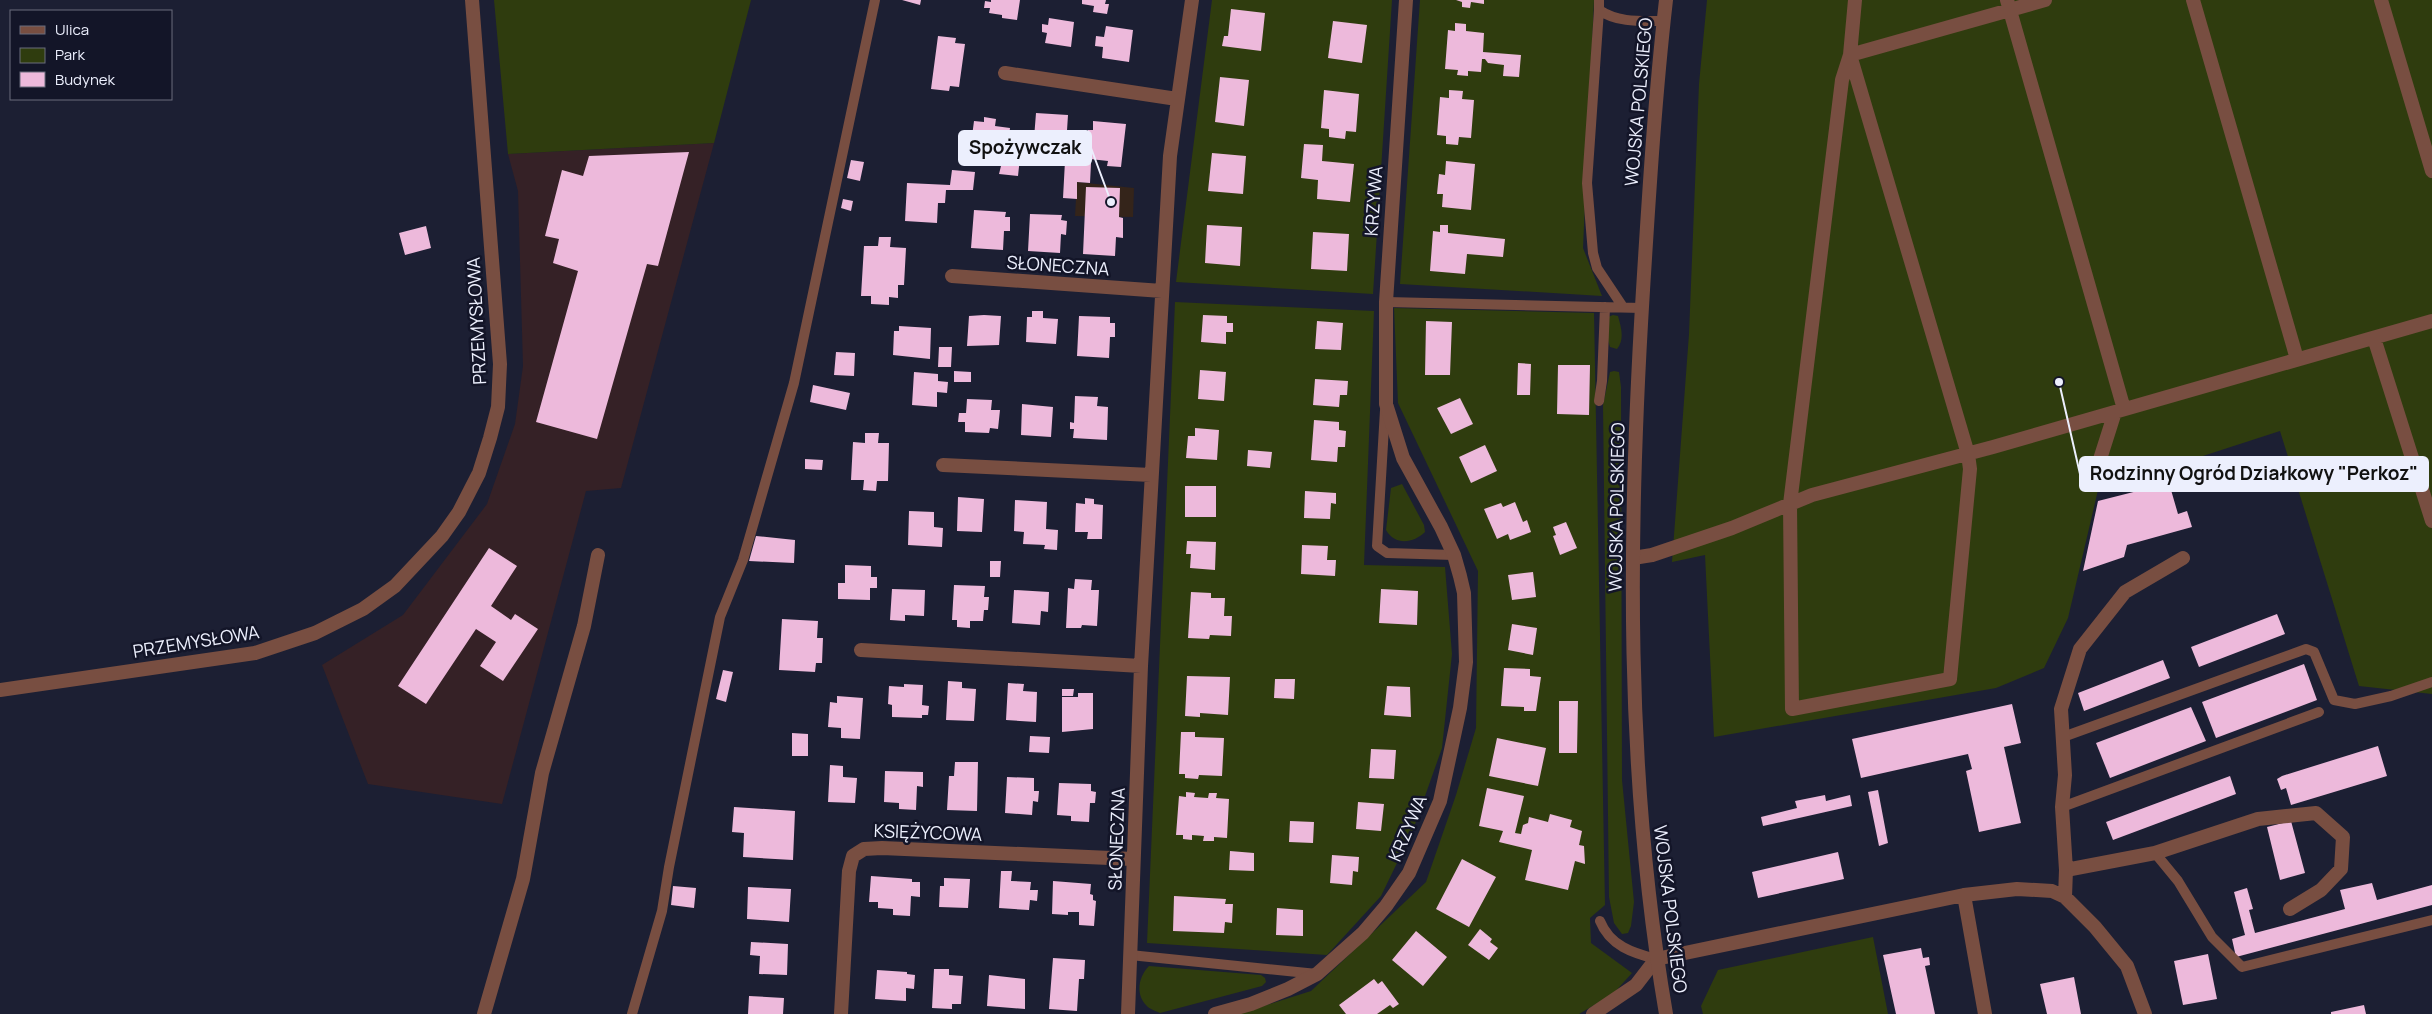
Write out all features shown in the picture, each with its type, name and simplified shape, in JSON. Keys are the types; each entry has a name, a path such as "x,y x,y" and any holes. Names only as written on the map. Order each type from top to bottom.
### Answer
{"street":[{"name":"PRZEMYSŁOWA","path":"0,690 255,653 315,633 363,609 395,586 442,536 459,512 478,473 490,438 498,407 500,364 472,0"},
{"name":"SŁONECZNA","path":"1128,1014 1133,859 1151,475 1170,156 1192,0"},
{"name":"KRZYWA","path":"1215,1014 1251,1004 1288,989 1317,974 1363,933 1409,873 1440,801 1457,725 1466,662 1464,594 1454,555 1403,458 1386,404 1386,302 1406,0"},
{"name":"WOJSKA POLSKIEGO","path":"1666,0 1642,308 1633,558 1635,728 1644,859 1656,959 1666,1014"},
{"path":"1850,55 1968,454 1970,469 1950,679 1792,710 1790,504 1842,80 1850,55 1855,0"},
{"path":"1850,55 2008,5 2044,0"},
{"path":"2193,0 2297,359"},
{"path":"2380,0 2432,171"},
{"path":"2008,5 2119,410 2094,478"},
{"path":"1005,73 1177,100"},
{"name":"SŁONECZNA","path":"952,276 1162,290"},
{"path":"1633,558 1652,555 1732,528 1812,495 1968,454 2432,321"},
{"path":"2374,338 2432,521"},
{"path":"943,465 1151,475"},
{"path":"484,1014 523,879 542,773 584,626 598,555"},
{"path":"2065,897 2066,870 2062,808 2065,775 2061,709 2080,648 2126,592 2183,558"},
{"path":"861,650 1142,666"},
{"path":"2066,870 2156,852 2258,819 2316,812 2343,837 2341,869 2321,890 2290,909"},
{"name":"KSIĘŻYCOWA","path":"841,1014 849,871 853,856 864,849 882,848 1133,859"},
{"path":"1593,1014 1636,986 1656,959 1964,895 2017,889 2052,891 2065,897 2096,927 2127,966 2145,1014"},
{"path":"1964,895 1985,1014"}],"lane":[{"path":"632,1014 662,911 671,857 720,617 743,560 794,383 875,0"},
{"path":"1599,5 1608,16 1631,21 1663,21"},
{"path":"1599,5 1587,183 1593,253 1597,268 1623,308"},
{"path":"1386,302 1642,308"},
{"path":"1599,401 1602,381 1605,307"},
{"name":"KRZYWA","path":"1386,404 1377,546 1387,553 1454,555"},
{"path":"2063,737 2306,649 2314,652 2334,700 2355,704 2391,696 2432,682"},
{"path":"2062,808 2319,712"},
{"path":"2156,852 2178,881 2212,936 2242,967 2432,920"},
{"path":"1600,921 1605,933 1628,951 1656,959"},
{"path":"1130,955 1317,974"}],"shaded area":[{"path":"714,143 621,488 586,491 502,804 368,784 322,665 403,615 487,504 515,424 523,366 518,191 508,154"},
{"path":"1077,182 1134,188 1133,217 1075,216"}],"green space":[{"path":"494,0 751,0 714,143 508,154"},
{"path":"1212,0 1392,0 1373,294 1176,282"},
{"path":"1420,0 1594,0 1583,248 1602,296 1400,284"},
{"path":"1707,0 2432,0 2432,694 2359,686 2280,431 2098,490 2068,618 2044,668 1996,688 1714,737 1705,555 1672,562 1689,334 1699,84"},
{"path":"1175,302 1374,311 1364,565 1445,567 1452,654 1442,748 1413,830 1381,896 1327,955 1147,943"},
{"path":"1394,308 1594,313 1605,905 1590,918 1591,943 1632,973 1613,994 1579,1014 1238,1014 1311,991 1426,882 1456,795 1476,728 1478,571 1398,403"},
{"path":"1618,316 1622,333 1617,349 1610,347 1607,337 1608,317"},
{"path":"1610,372 1619,372 1621,387 1622,780 1634,902 1631,926 1628,933 1622,934 1614,923 1609,897 1603,405"},
{"path":"1402,484 1424,525 1425,532 1416,539 1399,541 1394,539 1386,530 1391,488"},
{"path":"1873,937 1888,1014 1703,1014 1701,1006 1718,970"},
{"path":"1149,966 1261,975 1265,978 1266,982 1262,986 1160,1013 1147,1006 1140,996 1141,980"}],"building":[{"path":"902,0 921,0 920,5"},
{"path":"991,0 1020,0 1017,20 1002,18 1002,15 989,13 990,8 984,8 985,1 991,2"},
{"path":"1082,0 1106,0 1105,4 1109,4 1107,14 1093,12 1094,6 1082,4"},
{"path":"1456,0 1484,0 1484,4 1471,2 1470,8 1462,7 1462,2"},
{"path":"1231,9 1265,13 1261,51 1222,46 1224,36 1228,36"},
{"path":"1049,18 1074,22 1071,47 1045,43 1047,33 1042,32 1042,24 1048,25"},
{"path":"1333,21 1367,25 1362,63 1328,58"},
{"path":"1455,23 1466,24 1466,31 1484,33 1483,52 1521,55 1519,77 1503,76 1504,65 1488,63 1485,59 1482,59 1481,72 1468,71 1468,76 1457,75 1458,70 1445,69 1448,30 1455,31"},
{"path":"1106,26 1133,30 1129,62 1102,58 1103,47 1095,46 1096,36 1104,37"},
{"path":"938,36 956,38 955,43 965,44 959,87 950,86 949,91 931,89"},
{"path":"1220,77 1249,80 1244,126 1215,122"},
{"path":"1324,90 1359,94 1356,132 1346,131 1345,139 1329,137 1329,129 1321,128"},
{"path":"1449,90 1463,91 1462,99 1474,100 1471,138 1459,137 1458,145 1446,144 1446,136 1437,135 1440,97 1449,98"},
{"path":"1036,113 1068,115 1066,146 1063,146 1063,152 1033,151"},
{"path":"984,117 996,119 995,126 1010,128 1008,146 1021,148 1018,176 999,174 1003,158 970,152 974,121 984,122"},
{"path":"1093,121 1126,124 1121,167 1107,166 1108,161 1090,159 1091,153 1086,153 1088,130 1093,130"},
{"path":"1304,144 1323,145 1322,161 1354,164 1350,202 1317,199 1318,180 1301,178"},
{"path":"689,152 658,266 647,264 597,439 536,422 578,271 553,263 559,239 545,236 562,170 583,176 589,156"},
{"path":"1212,153 1246,156 1243,194 1208,191"},
{"path":"851,160 864,162 860,181 847,178"},
{"path":"1065,161 1091,163 1090,183 1077,182 1077,199 1063,198"},
{"path":"1446,161 1475,164 1471,210 1442,207 1443,194 1437,194 1439,174 1445,175"},
{"path":"952,170 975,172 973,190 946,190 945,203 938,203 937,223 905,221 907,183 950,185"},
{"path":"1086,187 1120,188 1119,217 1123,218 1123,238 1116,237 1115,256 1083,254"},
{"path":"843,199 853,201 851,211 841,208"},
{"path":"974,210 1006,212 1005,217 1010,217 1010,231 1004,231 1003,250 971,248"},
{"path":"1030,214 1062,215 1061,220 1067,221 1066,235 1061,234 1060,253 1028,251"},
{"path":"1207,225 1242,227 1240,266 1205,263"},
{"path":"1440,225 1448,225 1448,233 1505,239 1503,257 1467,254 1465,274 1430,271 1433,231 1440,232"},
{"path":"426,226 431,248 405,255 399,233"},
{"path":"1313,232 1349,234 1347,271 1311,269"},
{"path":"879,237 891,237 890,247 906,248 904,285 898,285 898,298 889,297 889,305 871,304 871,296 861,296 864,246 878,246"},
{"path":"1032,311 1043,311 1043,318 1058,319 1056,344 1026,342 1027,317 1032,317"},
{"path":"1203,315 1227,316 1227,323 1233,323 1233,332 1226,332 1226,344 1201,342"},
{"path":"969,316 1001,316 999,345 967,346"},
{"path":"1079,316 1110,317 1110,323 1115,323 1115,337 1110,337 1109,358 1077,356"},
{"path":"1317,321 1343,323 1341,350 1315,349"},
{"path":"1426,321 1452,322 1450,375 1425,375"},
{"path":"899,326 931,328 930,359 893,355 894,331 899,331"},
{"path":"939,347 952,347 951,367 938,367"},
{"path":"836,352 855,353 854,376 834,375"},
{"path":"1518,363 1531,364 1530,395 1517,395"},
{"path":"1558,365 1590,365 1589,415 1557,414"},
{"path":"1200,370 1226,372 1224,401 1198,399"},
{"path":"954,371 971,372 971,382 954,382"},
{"path":"914,372 938,374 938,381 948,382 947,393 937,392 937,407 912,405"},
{"path":"1315,379 1348,381 1347,395 1340,395 1339,407 1313,405"},
{"path":"813,385 850,393 846,410 810,402"},
{"path":"1075,396 1098,397 1097,406 1108,407 1107,440 1073,438 1074,429 1070,429 1070,422 1074,423"},
{"path":"1460,398 1473,424 1451,434 1437,408"},
{"path":"967,399 992,400 991,410 1000,410 998,429 990,428 989,433 965,432 965,422 958,422 959,413 966,413"},
{"path":"1022,404 1053,407 1051,437 1021,435"},
{"path":"1314,420 1339,422 1339,430 1346,431 1345,447 1338,447 1337,462 1311,460"},
{"path":"1195,428 1219,430 1217,460 1186,458 1188,436 1195,436"},
{"path":"865,433 879,433 878,443 889,443 888,481 877,481 876,491 863,490 864,480 851,480 853,442 865,443"},
{"path":"1485,445 1497,471 1471,483 1459,457"},
{"path":"1248,450 1272,452 1270,468 1247,466"},
{"path":"805,459 823,460 822,470 805,469"},
{"path":"2169,483 2178,514 2187,511 2192,527 2127,545 2124,557 2083,571 2098,501"},
{"path":"1185,486 1216,486 1216,517 1185,517"},
{"path":"1305,491 1336,493 1336,504 1331,503 1330,519 1304,518"},
{"path":"958,497 984,499 982,532 957,531"},
{"path":"1085,498 1094,499 1094,504 1103,505 1102,539 1087,539 1088,532 1075,532 1076,503 1085,504"},
{"path":"1015,500 1047,502 1046,529 1058,530 1057,550 1044,549 1045,545 1023,544 1024,532 1014,531"},
{"path":"1515,502 1523,522 1527,520 1531,532 1510,540 1508,534 1497,539 1484,509 1501,503 1503,507"},
{"path":"909,511 934,512 934,527 943,528 942,547 908,545"},
{"path":"1566,522 1577,548 1560,555 1553,536 1556,535 1553,527"},
{"path":"756,536 795,540 794,563 749,561"},
{"path":"1187,541 1216,542 1215,570 1190,568 1191,554 1186,554"},
{"path":"1302,545 1328,546 1327,560 1336,560 1335,576 1301,574"},
{"path":"489,548 517,566 491,606 511,620 515,614 538,629 503,681 480,666 496,642 476,629 426,704 398,686"},
{"path":"990,561 1001,561 1000,577 990,577"},
{"path":"845,565 871,566 871,577 877,577 877,588 870,588 870,600 838,599 838,583 845,583"},
{"path":"1533,572 1536,597 1512,600 1508,575"},
{"path":"1075,579 1092,580 1091,590 1099,590 1097,626 1082,625 1081,628 1066,628 1068,588 1074,589"},
{"path":"954,585 985,586 984,597 989,597 988,610 984,610 983,621 970,621 970,628 957,627 957,620 952,620"},
{"path":"892,589 925,590 924,616 905,615 905,621 890,620"},
{"path":"1381,589 1418,591 1417,625 1379,623"},
{"path":"1014,590 1049,592 1048,612 1041,611 1040,625 1012,623"},
{"path":"1191,592 1211,593 1211,598 1225,598 1224,616 1232,616 1231,636 1210,635 1209,639 1188,638"},
{"path":"2277,614 2285,634 2199,667 2191,647"},
{"path":"782,619 818,621 817,638 823,638 822,663 816,663 815,672 779,670"},
{"path":"1512,624 1537,628 1533,655 1508,650"},
{"path":"2163,660 2170,678 2084,711 2078,693"},
{"path":"2304,664 2317,700 2216,738 2202,702"},
{"path":"1504,668 1530,669 1530,676 1541,677 1536,711 1524,711 1524,707 1501,706"},
{"path":"723,670 733,672 726,702 716,699"},
{"path":"1187,676 1230,677 1228,715 1200,713 1200,717 1185,716"},
{"path":"1275,679 1295,679 1294,699 1274,698"},
{"path":"948,681 962,682 962,688 976,689 974,721 946,720"},
{"path":"1008,683 1024,684 1023,691 1037,692 1036,722 1006,720"},
{"path":"904,684 923,685 922,705 929,706 928,715 922,715 922,718 892,717 892,705 888,704 889,686 904,687"},
{"path":"1387,686 1410,687 1411,717 1384,715"},
{"path":"1062,689 1074,689 1073,696 1062,696"},
{"path":"1078,693 1093,693 1093,729 1062,732 1062,697 1078,697"},
{"path":"837,696 863,698 860,739 841,738 841,728 828,727 830,702 837,703"},
{"path":"1559,701 1578,701 1577,753 1559,753"},
{"path":"2012,704 2021,743 2004,747 2021,823 1979,832 1966,771 1972,769 1968,754 1861,778 1852,739"},
{"path":"2191,707 2206,741 2110,778 2096,743"},
{"path":"1181,732 1195,732 1195,737 1224,738 1222,776 1199,775 1198,779 1185,778 1185,774 1179,774"},
{"path":"792,733 808,734 808,756 792,756"},
{"path":"1030,736 1050,737 1049,753 1029,752"},
{"path":"1497,738 1546,748 1538,786 1489,776"},
{"path":"2378,746 2387,776 2291,805 2286,788 2281,790 2277,779 2282,776"},
{"path":"1371,749 1396,750 1394,779 1369,778"},
{"path":"955,762 978,762 977,811 947,810 949,776 954,776"},
{"path":"830,765 843,766 843,777 857,778 855,803 828,802"},
{"path":"885,771 923,772 923,787 917,786 916,810 899,809 899,803 884,802"},
{"path":"2230,776 2236,794 2113,840 2106,822"},
{"path":"1007,777 1034,778 1034,791 1039,791 1038,802 1033,801 1032,815 1005,813"},
{"path":"1059,783 1091,784 1091,791 1096,792 1095,803 1090,803 1089,822 1071,821 1071,816 1057,815"},
{"path":"1487,788 1524,796 1515,833 1521,834 1523,825 1528,823 1529,817 1548,822 1550,814 1572,820 1570,827 1582,831 1579,845 1584,846 1585,864 1575,861 1568,890 1525,880 1532,850 1499,842 1503,831 1479,826"},
{"path":"1878,790 1888,843 1879,846 1868,792"},
{"path":"1186,792 1195,793 1194,797 1208,798 1209,793 1217,793 1216,798 1229,799 1227,838 1214,837 1214,841 1203,841 1204,836 1192,835 1192,840 1183,839 1183,835 1176,835 1179,796 1186,797"},
{"path":"1825,795 1826,801 1850,795 1852,806 1763,826 1761,817 1797,808 1795,801"},
{"path":"1358,802 1384,804 1381,831 1356,829"},
{"path":"734,807 795,811 793,860 743,857 744,833 732,832"},
{"path":"1290,821 1314,822 1313,843 1289,842"},
{"path":"2291,821 2305,873 2280,880 2267,827"},
{"path":"1230,851 1254,853 1254,871 1229,870"},
{"path":"1838,852 1844,879 1758,898 1752,872"},
{"path":"1332,855 1359,857 1358,872 1353,871 1352,885 1330,883"},
{"path":"1462,859 1496,877 1469,927 1436,909"},
{"path":"1001,871 1012,871 1011,881 1031,882 1030,890 1038,890 1037,901 1030,900 1029,910 999,908"},
{"path":"871,876 912,879 912,882 920,882 920,897 911,896 910,916 893,915 893,909 878,908 878,902 869,902"},
{"path":"944,878 970,879 968,908 939,907 940,886 944,886"},
{"path":"1053,881 1091,884 1090,894 1093,895 1093,900 1096,901 1094,926 1079,925 1079,912 1068,912 1068,915 1052,914"},
{"path":"2372,883 2377,900 2432,885 2432,905 2236,957 2232,939 2245,935 2234,892 2247,888 2253,909 2249,910 2255,933 2345,909 2340,890"},
{"path":"673,886 696,888 694,908 671,905"},
{"path":"748,887 791,889 789,922 747,919"},
{"path":"1174,896 1226,899 1225,904 1233,904 1232,923 1225,922 1224,933 1173,931"},
{"path":"1277,908 1303,910 1303,936 1276,935"},
{"path":"1480,929 1492,939 1490,942 1498,948 1489,960 1468,945"},
{"path":"1416,931 1447,957 1423,986 1392,960"},
{"path":"751,942 788,944 787,975 759,974 760,956 750,955"},
{"path":"1921,948 1923,958 1929,957 1930,965 1925,966 1935,1014 1896,1014 1883,955"},
{"path":"2208,954 2217,999 2183,1005 2174,961"},
{"path":"1053,958 1085,960 1084,979 1079,979 1077,1011 1049,1009"},
{"path":"934,969 949,969 949,975 963,976 961,1004 952,1004 952,1009 932,1008"},
{"path":"877,970 907,972 907,974 915,975 914,989 906,988 906,1001 875,999"},
{"path":"989,975 1025,979 1025,1009 987,1006"},
{"path":"2074,977 2081,1014 2047,1014 2040,984"},
{"path":"1374,979 1378,984 1382,981 1399,1004 1393,1008 1390,1005 1377,1014 1346,1014 1339,1005"},
{"path":"749,996 784,998 783,1014 748,1014"},
{"path":"2364,1005 2366,1014 2331,1014 2331,1012"}],"place":[{"name":"Spożywczak","path":"1111,202"},
{"name":"Rodzinny Ogród Działkowy \"Perkoz\"","path":"2059,382"}]}
